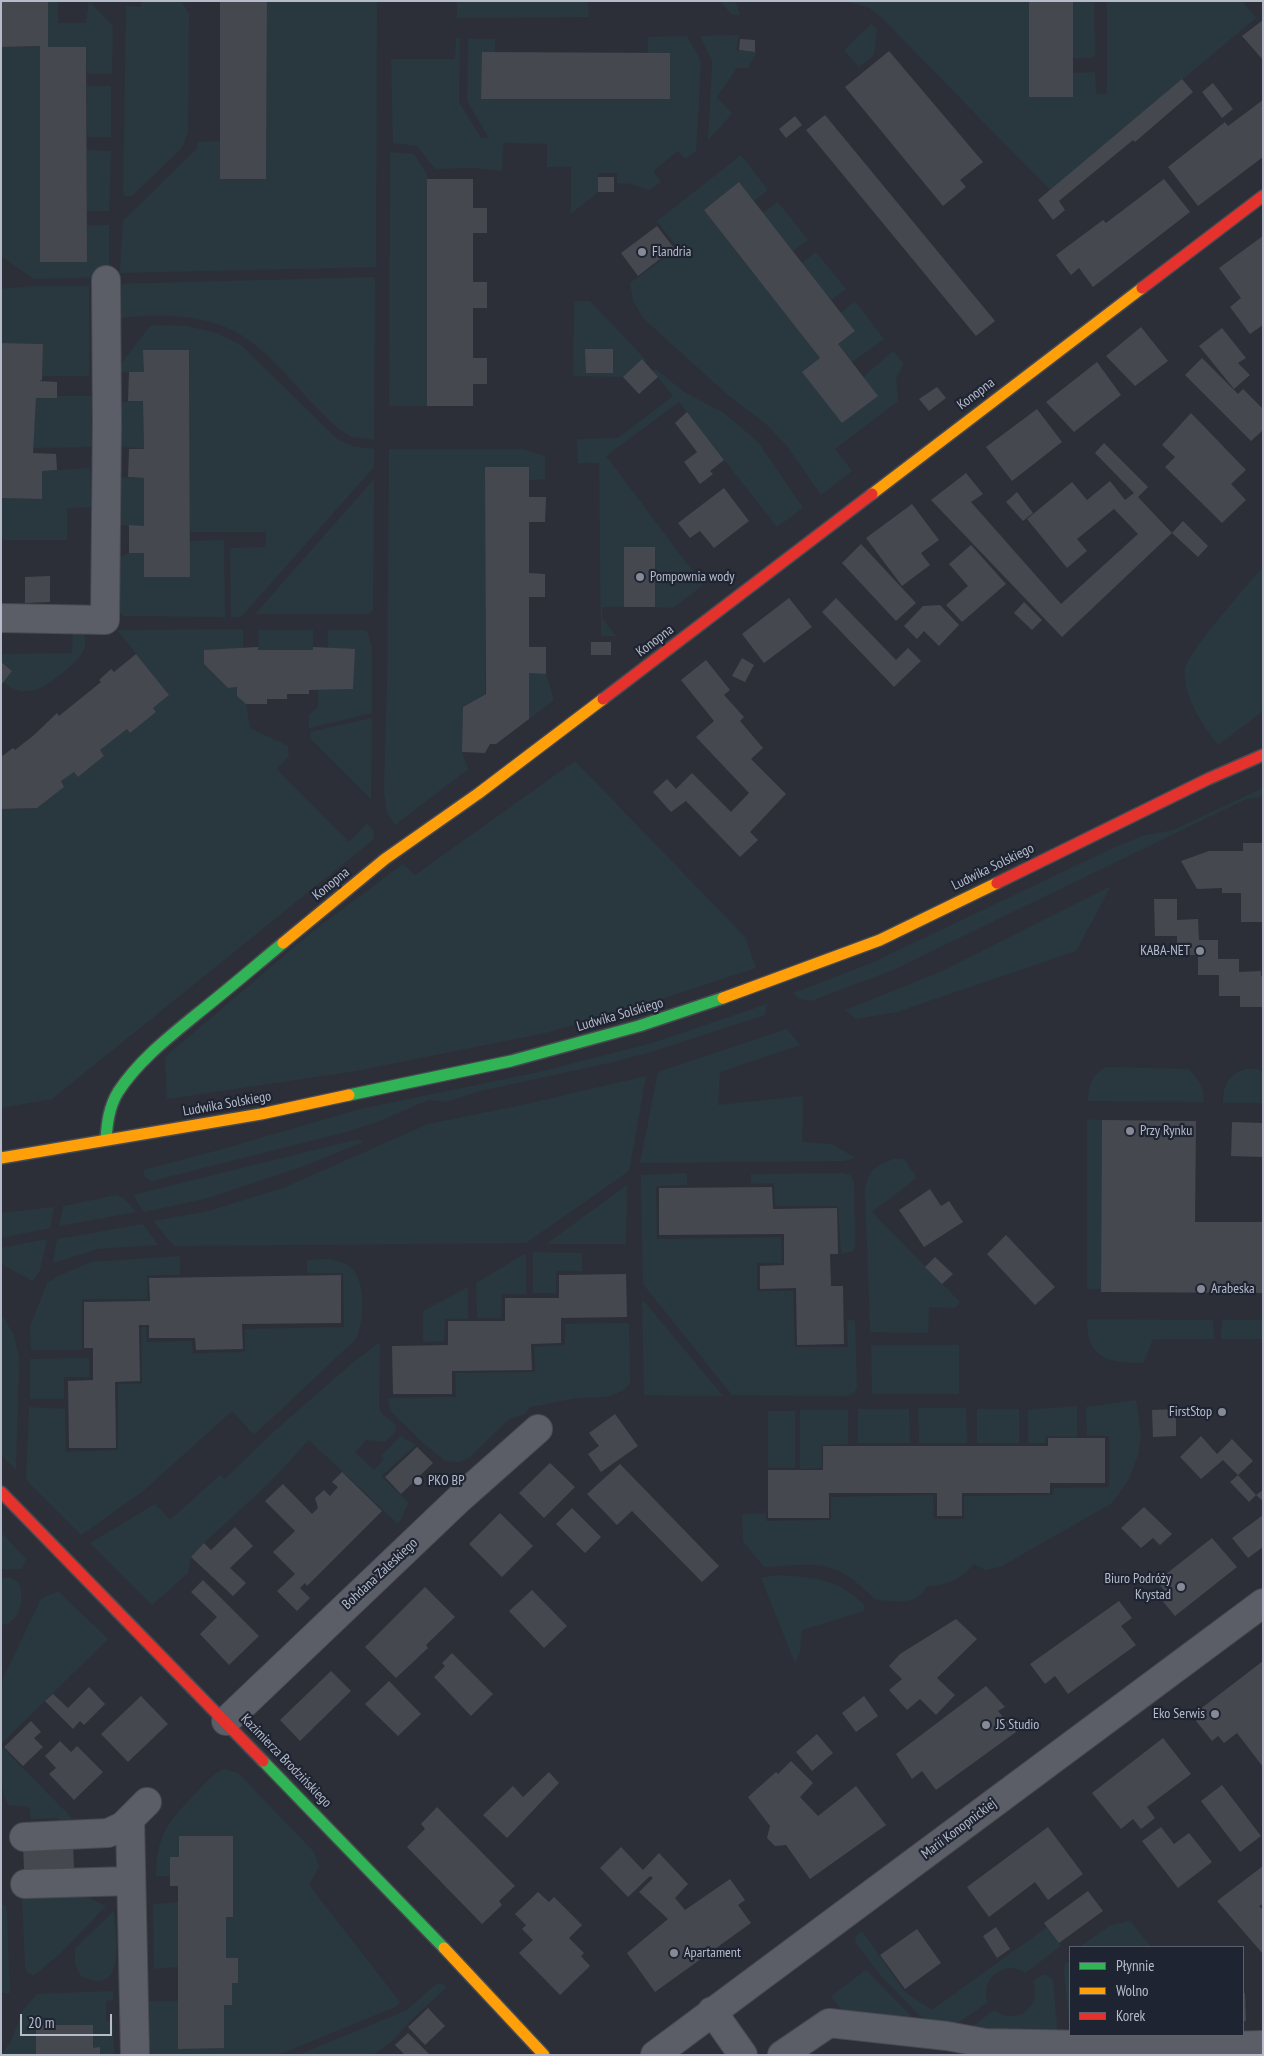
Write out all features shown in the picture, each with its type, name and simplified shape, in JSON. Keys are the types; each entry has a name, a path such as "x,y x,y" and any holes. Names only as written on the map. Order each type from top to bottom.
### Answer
{"street":[{"name":"Konopna","path":"106,1140 106,1129 111,1105 117,1093 142,1063 173,1034 385,859 479,793 567,727 834,524 980,409 1263,196"},
{"path":"1,618 104,620 107,423 106,280"},
{"name":"Ludwika Solskiego","path":"1208,779 1242,752"},
{"name":"Ludwika Solskiego","path":"1,1158 261,1114 472,1069 639,1026 776,980 880,940 1208,779 1263,755"},
{"name":"Bohdana Zaleskiego","path":"226,1721 453,1505 538,1429"},
{"name":"Kazimierza Brodzińskiego","path":"1,1492 474,1977 544,2055"},
{"name":"Marii Konopnickiej","path":"655,2055 1263,1603"},
{"path":"24,1837 108,1833 138,1810 131,1881 134,2055"},
{"path":"25,1884 131,1881"},
{"path":"712,2011 743,2055"},
{"path":"782,2055 829,2023 947,2036 985,2043 1194,2048 1263,2045"}],"shaded area":[{"path":"48,1 58,1 58,23 86,23 89,1 113,26 112,74 87,74 86,48 48,47"},
{"path":"141,1 181,1 189,14 188,133 181,149 132,196 125,196 123,193 126,6 141,7"},
{"path":"267,1 377,1 376,267 120,273 123,221 197,148 197,142 220,141 220,179 266,178"},
{"path":"457,1 588,1 589,17 457,18"},
{"path":"720,1 735,1 740,15 731,14"},
{"path":"844,1 1029,1 1029,97 1073,96 1073,73 1095,72 1096,94 1107,94 1107,1 1242,1 1256,18 1050,190 880,16 868,7"},
{"path":"1073,1 1094,1 1095,55 1092,58 1073,58"},
{"path":"871,24 877,29 874,55 859,67 844,50"},
{"path":"739,35 736,50 757,52 748,68 737,68 717,97 732,114 708,140 712,61 700,36"},
{"path":"687,36 701,62 696,151 685,159 678,151 653,171 661,182 649,190 631,184 617,183 617,173 598,173 598,192 571,214 571,167 547,167 547,144 503,143 502,171 473,168 435,169 417,146 393,143 391,59 455,59 456,38 460,38 459,102 481,138 489,138 467,101 468,39 495,39 495,52 482,52 481,99 670,99 670,53 648,53 648,37"},
{"path":"40,46 40,261 86,262 87,225 109,225 109,277 34,279 1,256 1,47"},
{"path":"87,86 111,86 111,137 87,137"},
{"path":"87,150 111,151 109,211 87,211"},
{"path":"390,152 414,154 427,174 427,406 389,406"},
{"path":"741,155 768,190 754,201 739,182 704,210 820,358 803,372 842,423 877,396 863,377 893,351 904,364 896,378 898,401 835,449 852,471 821,495 787,446 766,424 729,396 643,318 633,300 630,283 678,248 657,221"},
{"path":"778,202 808,240 793,251 763,213"},
{"path":"816,252 846,289 831,300 802,263"},
{"path":"375,277 374,440 352,437 340,430 262,350 235,331 218,324 184,317 148,316 113,319 113,284"},
{"path":"32,286 89,286 89,376 42,376 43,344 1,343 1,289"},
{"path":"574,301 590,301 647,361 645,362 642,359 623,377 573,376"},
{"path":"855,301 884,339 852,362 838,344 855,331 841,313"},
{"path":"150,326 187,326 217,333 241,345 337,439 352,446 374,449 374,467 241,617 231,617 230,548 266,547 266,532 190,532 189,350 144,350 144,372 117,372 117,369"},
{"path":"655,369 686,393 724,413 758,442 803,508 777,527 679,402 606,456 703,585 673,608 655,607 655,547 624,547 624,607 602,607 602,618 616,636 601,636 599,463 578,463 577,439 618,438 673,396 653,371"},
{"path":"57,396 92,396 92,447 33,448 36,398 57,398"},
{"path":"143,401 144,449 118,446 120,402"},
{"path":"389,449 522,449 545,456 545,479 529,480 529,467 485,467 485,694 463,707 462,752 468,769 395,825 387,812 384,791"},
{"path":"90,468 91,507 67,508 67,540 4,540 1,536 1,498 42,499 42,471"},
{"path":"115,477 144,478 144,526 116,525"},
{"path":"374,479 373,610 368,614 255,614"},
{"path":"224,540 225,617 124,616 113,608 119,557 129,553 144,553 144,576 190,576 190,541"},
{"path":"1263,567 1263,711 1218,745 1195,710 1187,691 1185,670 1195,650 1206,635"},
{"path":"73,629 82,630 85,641 84,649 77,659 59,676 36,690 28,691 20,691 3,682 12,671 1,662 1,654 72,653"},
{"path":"243,629 243,649 204,650 204,664 228,688 237,687 246,704 250,728 288,746 289,756 277,769 349,842 367,823 373,830 374,839 52,1099 1,1108 1,809 37,808 64,787 61,781 74,772 78,777 104,756 100,750 127,729 130,733 156,712 153,708 169,695 117,630"},
{"path":"259,630 313,630 313,650 258,650"},
{"path":"328,630 364,630 368,632 372,649 372,713 309,728 309,715 318,707 318,690 353,689 354,650 328,649"},
{"path":"529,673 546,674 554,700 529,719"},
{"path":"372,718 371,799 311,739 310,732"},
{"path":"575,761 745,937 756,968 637,1007 545,1033 356,1071 167,1099 165,1057 313,931 403,864 415,875"},
{"path":"1263,788 1263,795 1260,797 1244,800 893,970 811,1001 799,999 793,993 869,964 1113,848 1142,836 1173,830"},
{"path":"1111,886 1076,951 897,1012 856,1019 845,1010 942,971"},
{"path":"767,1004 765,1015 651,1052 480,1091 446,1102 428,1100 377,1122 346,1132 152,1181 145,1177 143,1170 360,1109 539,1072 652,1043"},
{"path":"787,1029 800,1045 720,1072 718,1105 803,1096 802,1142 832,1144 856,1158 843,1161 640,1163 658,1072"},
{"path":"1106,1067 1188,1069 1200,1084 1204,1102 1088,1101 1089,1090 1094,1077"},
{"path":"1246,1069 1257,1069 1263,1072 1263,1103 1223,1103 1224,1091 1231,1077"},
{"path":"646,1076 629,1171 526,1243 174,1246 153,1221 208,1211 283,1188 428,1124 522,1105"},
{"path":"1087,1119 1102,1120 1101,1289 1087,1289"},
{"path":"359,1139 363,1142 304,1166 208,1198 144,1212 133,1195"},
{"path":"893,1159 904,1159 917,1178 872,1212 960,1302 955,1308 929,1307 928,1333 870,1332 865,1189 871,1172 881,1164"},
{"path":"687,1173 687,1185 656,1186 657,1239 781,1237 782,1263 757,1263 757,1291 793,1291 795,1347 848,1347 847,1319 855,1321 857,1387 854,1393 847,1396 732,1395 643,1284 641,1175"},
{"path":"842,1173 850,1175 854,1181 855,1244 853,1251 841,1254 838,1206 775,1206 774,1183 751,1184 751,1174"},
{"path":"627,1185 626,1244 546,1244"},
{"path":"117,1195 125,1199 136,1212 59,1226 63,1206"},
{"path":"54,1207 50,1228 1,1238 1,1213"},
{"path":"143,1224 158,1245 98,1249 53,1263 57,1239"},
{"path":"47,1239 40,1270 33,1281 1,1264 1,1248"},
{"path":"533,1252 582,1253 582,1271 556,1271 556,1293 533,1293"},
{"path":"526,1253 526,1294 502,1294 501,1318 477,1318 476,1283"},
{"path":"180,1256 180,1275 147,1275 147,1299 82,1299 82,1350 31,1350 30,1326 47,1283 58,1276 91,1262"},
{"path":"330,1259 349,1266 360,1282 362,1312 356,1339 254,1435 232,1411 143,1491 81,1535 26,1480 29,1407 65,1409 66,1452 118,1450 118,1384 142,1384 141,1327 146,1327 147,1342 192,1341 193,1353 245,1352 245,1329 344,1327 343,1273 307,1273 307,1260"},
{"path":"468,1287 468,1319 445,1319 444,1341 423,1342 423,1311"},
{"path":"642,1299 723,1396 644,1395"},
{"path":"3,1317 14,1335 19,1358 16,1470 1,1455 1,1319"},
{"path":"1087,1319 1213,1320 1214,1339 1153,1339 1143,1363 1120,1362 1110,1360 1095,1350 1088,1332"},
{"path":"1222,1320 1263,1320 1263,1339 1221,1339"},
{"path":"629,1323 630,1384 624,1389 606,1397 578,1398 530,1407 525,1414 509,1419 469,1458 459,1462 445,1461 421,1441 390,1410 388,1398 456,1397 455,1373 535,1372 534,1347 565,1345 565,1324"},
{"path":"380,1342 379,1406 381,1413 395,1424 396,1431 385,1442 366,1440 355,1452 374,1470 384,1459 381,1456 400,1436 416,1445 381,1476 409,1503 398,1524 309,1440 268,1484 204,1543 191,1557 188,1573 152,1605 90,1543 155,1504 170,1520 220,1475 225,1479 271,1434 351,1364"},
{"path":"871,1345 959,1345 959,1394 872,1394"},
{"path":"89,1358 89,1377 64,1377 64,1399 30,1399 30,1359"},
{"path":"1136,1400 1141,1436 1138,1455 1129,1479 1112,1503 1000,1567 985,1570 974,1564 959,1578 947,1583 927,1586 923,1592 911,1600 890,1601 875,1599 847,1576 824,1566 764,1567 743,1541 742,1514 766,1513 766,1521 831,1520 831,1497 933,1495 934,1519 964,1519 964,1496 1053,1495 1054,1488 1109,1487 1109,1436 1087,1436 1086,1407"},
{"path":"1077,1406 1077,1437 1046,1436 1045,1443 1028,1443 1028,1410"},
{"path":"918,1408 966,1408 967,1443 919,1443"},
{"path":"858,1409 909,1409 910,1443 858,1443"},
{"path":"977,1409 1019,1409 1019,1443 977,1443"},
{"path":"800,1410 848,1410 848,1444 822,1445 822,1468 800,1469"},
{"path":"768,1411 795,1411 795,1468 768,1468"},
{"path":"1,1532 26,1559 22,1569 1,1569"},
{"path":"777,1575 814,1578 834,1584 854,1596 864,1605 864,1611 802,1630 800,1653 795,1663 761,1578"},
{"path":"9,1577 18,1582 21,1594 20,1608 13,1620 8,1624 1,1625 1,1578"},
{"path":"58,1591 108,1639 1,1744 1,1687 5,1674 41,1599"},
{"path":"1,1746 71,1817 71,1826 60,1827 58,1818 31,1819 29,1807 9,1805 4,1793"},
{"path":"224,1769 238,1773 314,1852 319,1867 309,1885 400,2002 395,2007 278,2055 147,2055 149,2001 178,2001 178,2048 224,2048 224,2005 231,2005 232,1983 238,1983 238,1958 226,1958 226,1917 233,1917 233,1836 179,1836 179,1857 170,1857 170,1876 156,1876 159,1849 166,1829 179,1811 206,1782"},
{"path":"67,1891 84,1895 106,1906 60,1954 33,1976 27,1972 25,1965 22,1899"},
{"path":"178,1902 178,1967 154,1969 153,1904"},
{"path":"1,1903 6,1906 7,1915 10,1993 1,1993"},
{"path":"114,1911 116,1962 112,1972 106,1979 96,1981 81,1976 75,1965 75,1948"},
{"path":"1130,1921 1150,1946 1080,1946 1111,1925"},
{"path":"1047,1927 1061,1946 1025,1973 1018,1969 1010,1968 996,1974 990,1979 987,1986 988,2002 946,2031 920,2016 883,1978 855,1942 856,1936 862,1931 905,1992 932,2010"},
{"path":"1065,1963 1069,1963 1069,2021 1064,1969"},
{"path":"866,1970 919,2024 848,2019 831,1996"},
{"path":"1042,1975 1047,1975 1053,1981 1058,2039 972,2031 973,2026 994,2010 1002,2015 1010,2016 1025,2012 1031,2006 1034,1999 1033,1981"},
{"path":"440,1983 447,1987 413,2018 392,2041 373,2055 298,2055 407,2010 435,1985"},
{"path":"113,1991 113,2000 106,2001 106,2021 113,2021 114,2055 100,2055 93,2048 93,2025 36,2025 36,2055 1,2055 11,2041 23,2010 37,1994"}],"building":[{"path":"1,1 48,1 48,47 86,47 87,262 40,262 40,46 1,47"},
{"path":"220,1 267,1 266,179 220,179"},
{"path":"1029,1 1073,1 1073,97 1029,97"},
{"path":"1263,20 1263,60 1242,36"},
{"path":"740,39 755,40 755,52 739,50"},
{"path":"889,51 983,162 960,180 966,187 943,206 845,87"},
{"path":"482,52 670,53 670,99 481,99"},
{"path":"1182,79 1193,92 1135,142 1133,140 1059,201 1065,210 1053,220 1038,200"},
{"path":"1213,83 1233,109 1222,118 1202,92"},
{"path":"1263,100 1263,157 1198,206 1168,167 1225,122 1228,126"},
{"path":"825,115 995,321 976,336 806,130"},
{"path":"795,116 802,125 786,138 779,129"},
{"path":"598,177 614,177 614,192 598,192"},
{"path":"427,179 473,179 473,208 487,208 487,233 473,233 473,282 487,282 487,308 473,308 473,358 487,358 487,384 473,384 473,406 427,406"},
{"path":"1164,179 1190,212 1093,287 1079,268 1071,275 1056,255 1103,220 1106,223"},
{"path":"739,182 855,331 838,344 878,396 842,423 802,372 820,358 704,210"},
{"path":"657,226 674,248 638,276 621,253"},
{"path":"1263,236 1263,325 1250,334 1230,307 1241,298 1219,268"},
{"path":"1141,327 1168,361 1135,386 1106,356"},
{"path":"1222,328 1246,358 1238,363 1250,375 1234,389 1199,346"},
{"path":"1,343 43,344 42,380 39,381 57,382 57,398 36,398 33,453 56,454 57,470 42,471 42,499 1,498"},
{"path":"585,349 613,349 613,373 586,373"},
{"path":"143,350 189,350 190,577 144,577 144,553 129,553 129,525 144,526 144,478 128,477 129,449 144,449 143,401 128,401 129,372 144,372"},
{"path":"1202,358 1238,394 1243,389 1263,409 1263,430 1251,441 1185,375"},
{"path":"642,359 658,377 639,394 623,377"},
{"path":"1097,362 1121,395 1074,432 1046,402"},
{"path":"937,387 946,398 929,411 919,399"},
{"path":"1037,409 1062,442 1012,481 986,447"},
{"path":"687,412 724,460 710,471 713,474 700,484 684,462 697,452 675,423"},
{"path":"1191,413 1246,470 1231,484 1246,500 1222,523 1165,467 1175,457 1162,445"},
{"path":"1104,443 1148,487 1138,497 1172,533 1062,637 931,500 966,473 983,494 971,502 1061,604 1138,534 1114,509 1077,539 1087,551 1067,568 1027,519 1072,482 1087,500 1110,481 1125,500 1134,493 1095,453"},
{"path":"485,467 529,467 529,497 546,497 545,522 529,522 529,573 545,574 545,597 529,597 529,647 546,647 546,674 529,673 529,719 496,744 490,744 485,753 462,752 463,707 486,694"},
{"path":"724,488 749,521 714,548 700,531 690,538 678,523"},
{"path":"1017,492 1033,513 1023,521 1006,502"},
{"path":"912,504 939,540 921,553 930,565 902,586 866,538"},
{"path":"1183,521 1208,546 1198,557 1172,533"},
{"path":"861,544 916,603 896,621 842,563"},
{"path":"971,545 1006,584 962,622 946,605 968,586 949,564"},
{"name":"Pompownia wody","path":"624,547 655,547 655,607 624,607"},
{"path":"50,576 50,602 25,603 25,577"},
{"path":"789,598 812,627 764,663 742,634"},
{"path":"836,598 896,660 908,648 921,661 894,687 822,612"},
{"path":"1024,602 1042,620 1032,630 1014,613"},
{"path":"940,605 959,625 939,646 924,631 917,639 904,626 923,606"},
{"path":"591,642 611,642 611,655 591,655"},
{"path":"258,647 258,650 313,650 313,647 355,649 353,689 309,690 309,694 287,694 287,699 267,699 267,704 246,704 237,696 237,687 228,688 204,664 204,650"},
{"path":"136,654 169,695 153,708 156,712 130,733 127,729 100,750 104,756 78,777 74,772 61,781 64,787 37,808 1,809 1,757 13,748 15,750 57,713 59,716 101,682 99,680 111,669 114,672"},
{"path":"742,658 754,665 745,682 732,676"},
{"path":"706,660 730,690 724,695 744,717 740,721 763,748 751,759 786,794 750,832 758,840 740,857 686,801 671,812 653,792 667,779 676,789 692,773 731,812 749,793 696,737 714,721 681,680"},
{"path":"1,662 12,671 1,685"},
{"path":"1243,843 1263,843 1263,922 1241,922 1241,893 1222,893 1222,888 1197,889 1181,861 1209,851 1243,851"},
{"path":"1154,899 1177,899 1177,920 1198,919 1199,940 1218,940 1218,959 1239,959 1239,972 1261,971 1261,976 1263,976 1263,1007 1240,1007 1240,996 1219,996 1219,975 1198,975 1198,955 1177,955 1177,936 1155,936"},
{"path":"1102,1120 1196,1121 1195,1222 1263,1222 1263,1293 1101,1292"},
{"path":"1232,1122 1263,1123 1263,1157 1231,1156"},
{"path":"772,1187 773,1209 837,1208 838,1254 830,1254 831,1286 843,1286 844,1344 797,1345 796,1288 760,1289 760,1266 784,1265 784,1234 659,1235 659,1188"},
{"path":"930,1189 941,1206 949,1201 963,1222 924,1247 899,1210"},
{"path":"1006,1235 1055,1287 1035,1305 987,1254"},
{"path":"935,1257 953,1274 942,1284 925,1267"},
{"path":"626,1274 627,1317 561,1318 561,1343 531,1344 532,1370 452,1371 452,1394 393,1394 392,1346 448,1345 448,1321 505,1321 505,1298 559,1298 559,1275"},
{"path":"341,1275 341,1323 242,1324 243,1349 196,1350 195,1338 149,1338 149,1325 139,1325 140,1381 115,1382 116,1448 69,1448 68,1381 93,1380 93,1348 84,1348 84,1302 150,1301 149,1278"},
{"path":"1176,1409 1176,1436 1153,1437 1152,1410"},
{"path":"615,1414 638,1446 601,1472 588,1454 599,1446 589,1433"},
{"path":"1201,1436 1217,1454 1232,1439 1253,1461 1238,1475 1223,1460 1201,1479 1180,1457"},
{"path":"1048,1438 1105,1438 1105,1483 1050,1483 1050,1493 962,1493 962,1516 937,1516 937,1493 829,1493 829,1518 768,1518 768,1470 823,1470 823,1446 1048,1446"},
{"path":"417,1447 433,1463 401,1494 385,1477"},
{"path":"550,1463 575,1487 544,1518 519,1493"},
{"path":"620,1464 719,1566 702,1582 632,1511 617,1525 587,1494"},
{"path":"342,1472 382,1511 307,1586 305,1583 300,1588 310,1598 297,1611 277,1591 295,1574 273,1552 295,1531 265,1501 283,1484 312,1514 318,1508 315,1498 324,1490 330,1496 338,1487 332,1482"},
{"path":"1238,1475 1256,1495 1249,1502 1230,1482"},
{"path":"1263,1490 1263,1501 1256,1495"},
{"path":"1144,1507 1172,1534 1160,1545 1153,1538 1141,1548 1121,1528"},
{"path":"572,1508 601,1537 585,1553 556,1524"},
{"path":"500,1513 533,1546 502,1577 469,1544"},
{"path":"1263,1515 1263,1547 1248,1558 1232,1538"},
{"path":"235,1527 253,1546 230,1568 246,1583 233,1596 191,1557 204,1543 211,1550"},
{"path":"1212,1538 1237,1567 1175,1616 1160,1598 1166,1593 1157,1581"},
{"path":"203,1580 259,1636 229,1665 200,1634 217,1617 191,1592"},
{"path":"425,1587 455,1617 426,1645 428,1648 396,1678 365,1647"},
{"path":"532,1590 567,1626 544,1648 509,1611"},
{"path":"1119,1601 1132,1618 1121,1626 1136,1645 1068,1694 1055,1676 1045,1684 1030,1664"},
{"path":"956,1619 977,1639 937,1678 955,1695 936,1715 920,1699 907,1710 889,1690 902,1679 889,1666 900,1654"},
{"path":"452,1653 493,1694 471,1716 434,1677 445,1666 442,1663"},
{"path":"1263,1661 1263,1767 1237,1733 1224,1743 1218,1736 1212,1741 1196,1721 1203,1716 1199,1710"},
{"path":"331,1671 351,1691 300,1741 280,1720"},
{"path":"389,1681 421,1714 398,1736 365,1704"},
{"path":"986,1686 1005,1707 998,1711 1016,1732 936,1790 922,1771 912,1779 896,1754"},
{"path":"89,1687 105,1704 84,1725 80,1721 73,1729 45,1701 53,1694 68,1708"},
{"path":"141,1696 168,1724 128,1762 101,1734"},
{"path":"864,1696 878,1716 856,1732 842,1713"},
{"path":"31,1721 41,1732 34,1738 43,1747 23,1766 4,1747"},
{"path":"817,1734 833,1753 812,1771 796,1752"},
{"path":"1163,1738 1191,1774 1147,1807 1155,1818 1141,1829 1133,1819 1121,1829 1092,1793"},
{"path":"60,1741 71,1752 77,1746 103,1772 74,1800 49,1774 56,1768 45,1756"},
{"path":"791,1761 813,1783 800,1797 818,1816 856,1786 886,1825 810,1879 786,1845 775,1846 767,1838 770,1826 748,1797 776,1772 778,1774"},
{"path":"549,1772 559,1783 507,1838 483,1815 513,1786 523,1797"},
{"path":"1222,1785 1261,1836 1240,1852 1201,1801"},
{"path":"437,1807 515,1886 499,1901 502,1905 482,1924 407,1847 425,1829 421,1824"},
{"path":"1048,1827 1083,1874 1048,1900 1035,1882 989,1917 967,1887"},
{"path":"1161,1827 1174,1844 1189,1833 1212,1862 1178,1888 1142,1841"},
{"path":"179,1836 233,1836 233,1917 226,1917 226,1958 238,1958 238,1983 232,1983 232,2005 224,2005 224,2048 178,2049 178,1886 170,1886 170,1857 179,1857"},
{"path":"73,1843 74,1868 24,1871 23,1845"},
{"path":"621,1847 643,1870 659,1853 688,1884 675,1898 685,1910 730,1879 745,1900 738,1905 751,1923 655,1992 627,1953 668,1919 639,1892 653,1878 650,1876 628,1897 600,1868"},
{"path":"1263,1866 1263,1904 1259,1906 1263,1910 1263,1954 1217,1901"},
{"path":"1088,1891 1103,1911 1059,1943 1044,1923"},
{"path":"538,1892 549,1902 554,1897 582,1925 569,1938 584,1953 581,1956 590,1966 560,1995 519,1953 533,1940 522,1929 526,1925 515,1914"},
{"path":"996,1927 1010,1949 997,1958 983,1936"},
{"path":"917,1929 941,1963 905,1989 880,1955"},
{"path":"1244,1993 1245,1993 1246,2021 1244,2021"},
{"path":"428,2008 445,2026 425,2045 408,2027"},
{"path":"36,2025 93,2025 93,2048 100,2047 100,2055 36,2055"},
{"path":"408,2033 430,2055 405,2055 395,2045"}],"traffic: fast":[{"path":"106,1140 112,1103 135,1070 165,1041 283,943"},
{"path":"349,1095 511,1061 639,1026 723,998"},
{"path":"263,1761 444,1948"}],"traffic: slow":[{"path":"872,494 1142,288"},
{"path":"283,943 385,859 479,793 603,699"},
{"path":"723,998 880,940 997,883"},
{"path":"1,1158 261,1114 349,1095"},
{"path":"444,1948 544,2055"}],"traffic: jam":[{"path":"1142,288 1263,196"},
{"path":"603,699 872,494"},
{"path":"997,883 1208,779 1263,755"},
{"path":"1,1492 263,1761"}],"place":[{"name":"Flandria","path":"642,252"},
{"name":"Pompownia wody","path":"640,577"},
{"name":"KABA-NET","path":"1200,951"},
{"name":"Przy Rynku","path":"1130,1131"},
{"name":"Arabeska","path":"1201,1289"},
{"name":"FirstStop","path":"1222,1412"},
{"name":"PKO BP","path":"418,1481"},
{"name":"Biuro Podróży Krystad","path":"1181,1587"},
{"name":"Eko Serwis","path":"1215,1714"},
{"name":"JS Studio","path":"986,1725"},
{"name":"Apartament","path":"674,1953"}]}
